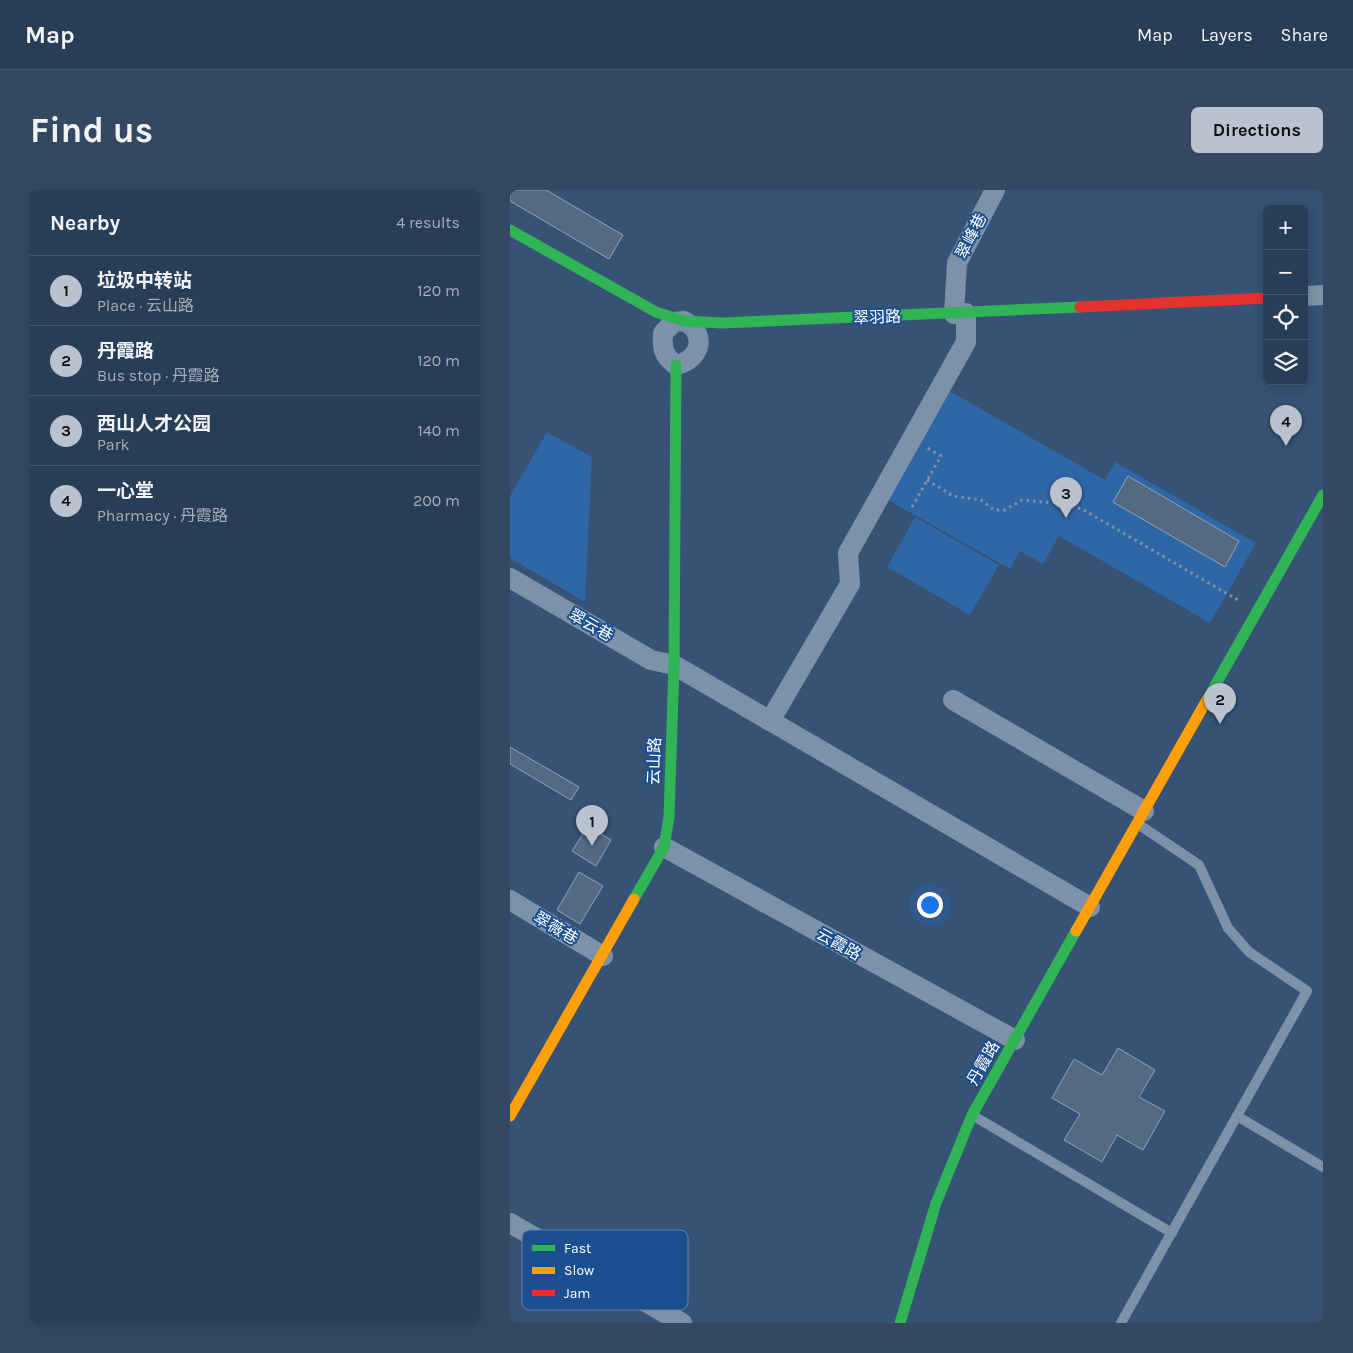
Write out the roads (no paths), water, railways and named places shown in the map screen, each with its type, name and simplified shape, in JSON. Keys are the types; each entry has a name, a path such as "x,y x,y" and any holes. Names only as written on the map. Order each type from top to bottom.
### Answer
{"street":[{"name":"翠峰巷","path":"770,721 850,584 848,553 966,342 960,314 956,263 995,190"},
{"name":"翠羽路","path":"510,230 656,312 684,321 722,324 1263,298"},
{"path":"1308,296 1323,295"},
{"path":"684,321 692,325 696,332 698,339 697,353 692,359 676,365 664,354 663,333 674,322 684,321"},
{"name":"云山路","path":"512,1110 603,956 664,847 669,817 674,665 676,365"},
{"name":"丹霞路","path":"900,1323 936,1203 972,1115 1323,495"},
{"name":"翠云巷","path":"510,578 651,660 674,665 1090,907"},
{"path":"953,700 1141,817"},
{"name":"云霞路","path":"664,847 1015,1040"},
{"name":"翠薇巷","path":"510,900 603,956"},
{"path":"510,1223 522,1230"},
{"path":"660,1310 682,1323"}],"lane":[{"path":"1120,1323 1307,991 1249,952 1228,928 1200,865 1141,817"},
{"path":"972,1115 1172,1232"},
{"path":"1237,1116 1323,1167"}],"place":[{"name":"一心堂","path":"1286,446"},
{"name":"西山人才公园","path":"1066,518"},
{"name":"丹霞路","path":"1220,724"},
{"name":"垃圾中转站","path":"592,846"}]}
